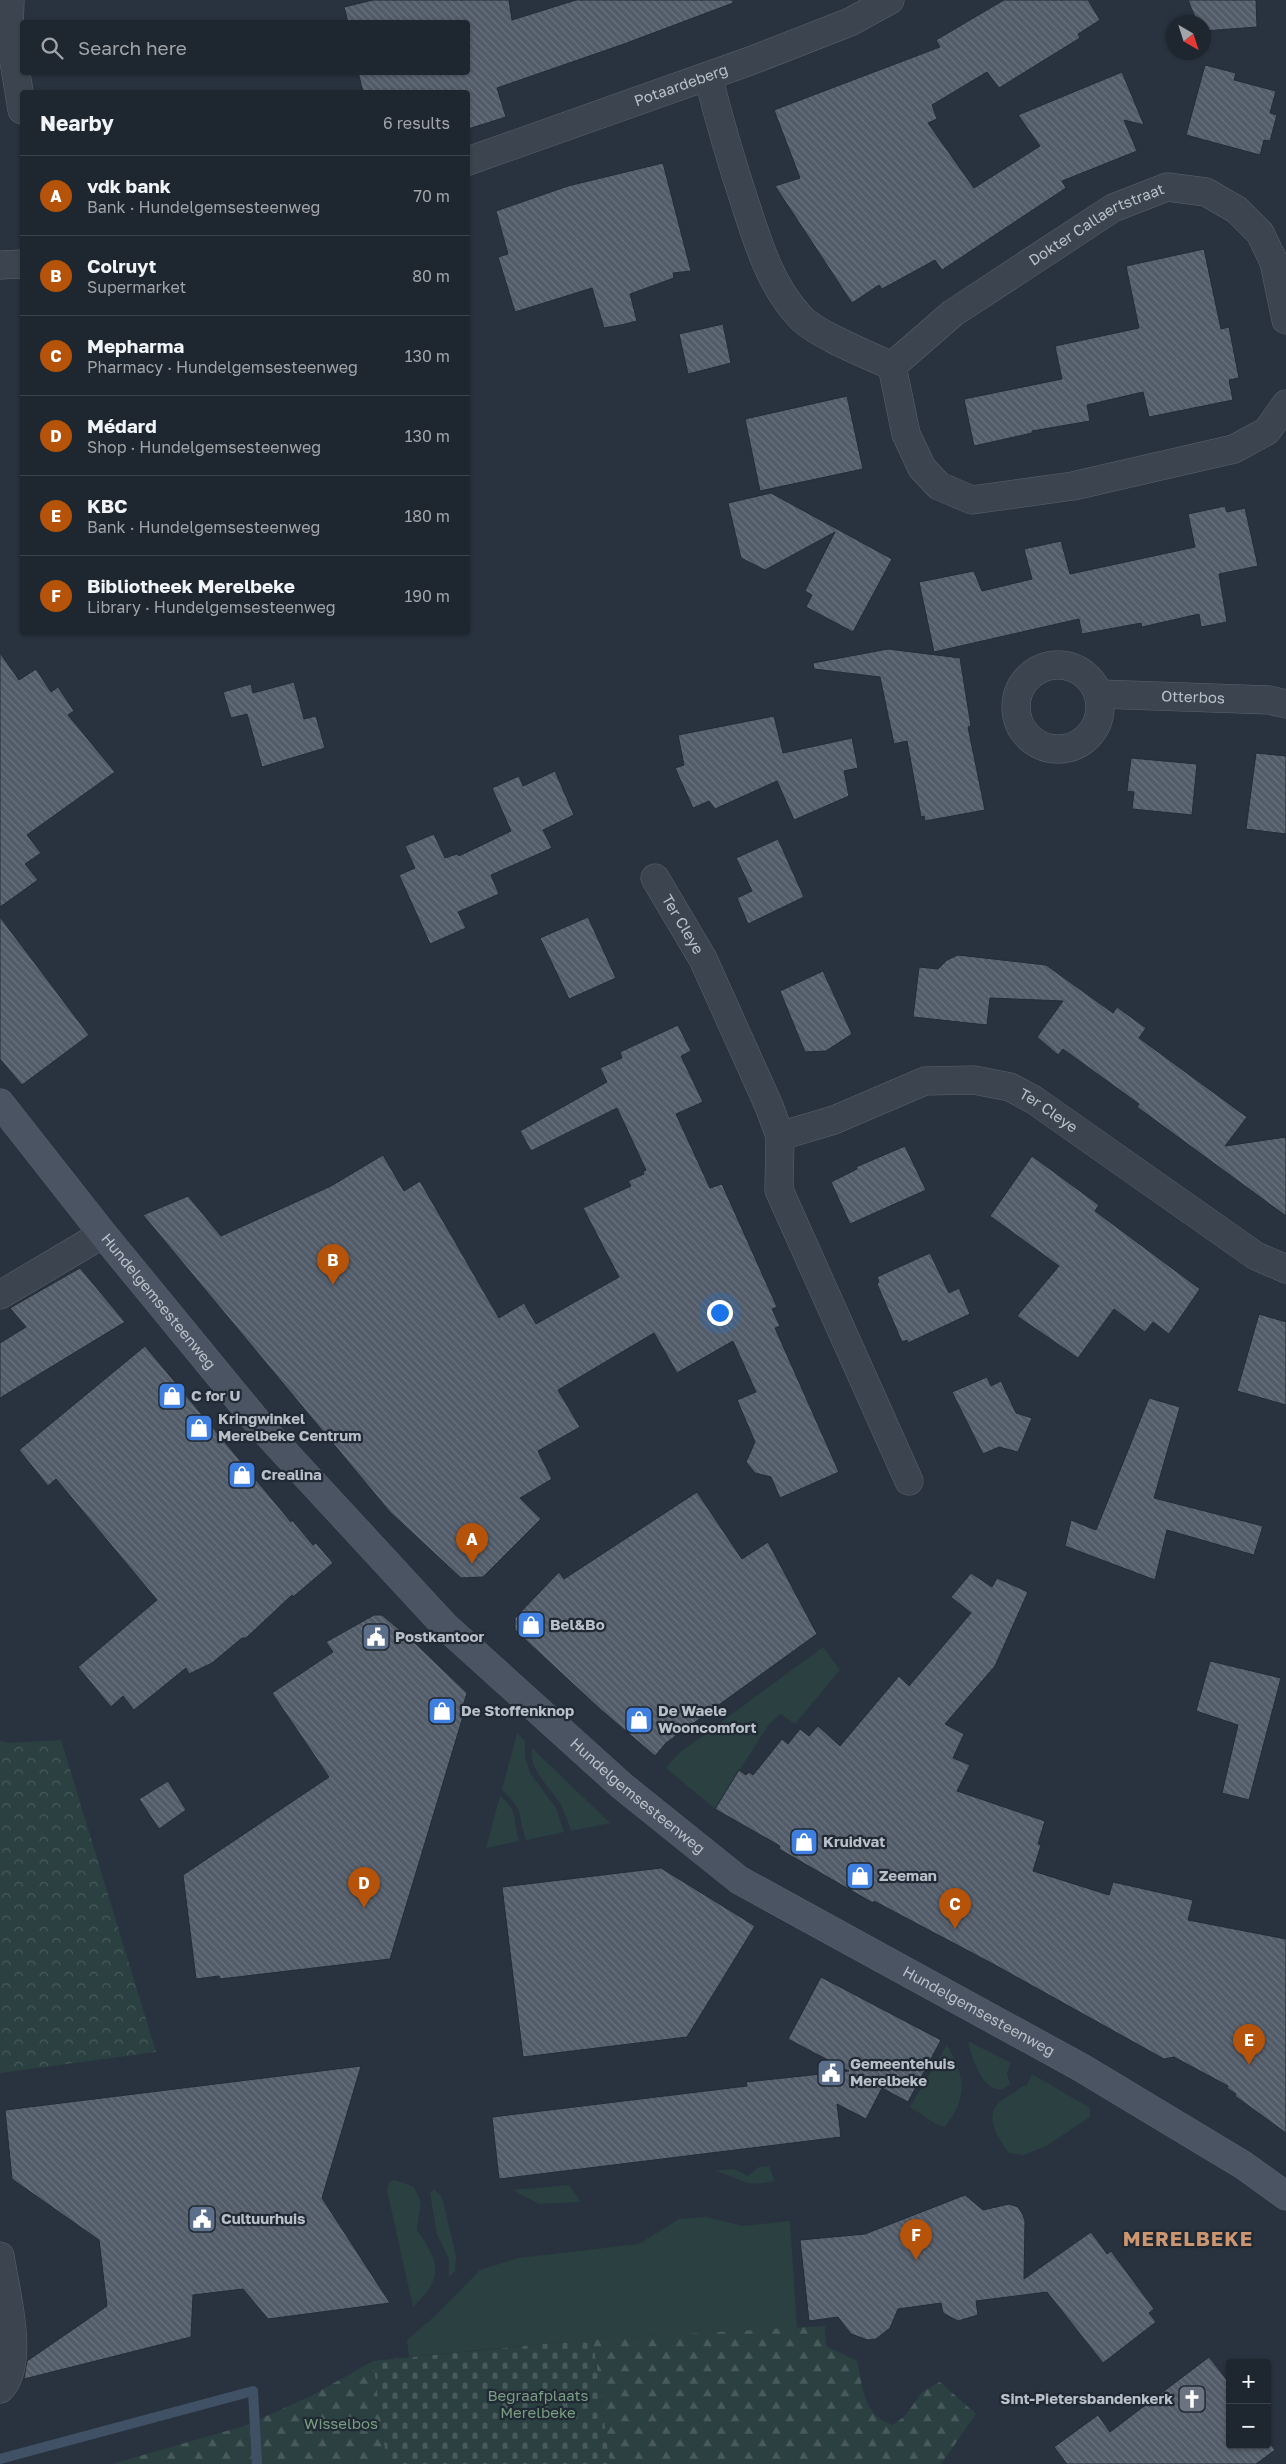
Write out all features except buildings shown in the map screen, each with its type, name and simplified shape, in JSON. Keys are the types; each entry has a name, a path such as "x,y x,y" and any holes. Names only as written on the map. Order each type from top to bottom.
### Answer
{"main road":[{"name":"Hundelgemsesteenweg","path":"0,1103 103,1234 264,1430 439,1619 622,1786 739,1880 1082,2068 1243,2165 1286,2196"}],"street":[{"path":"10,0 9,31 20,98"},
{"name":"Potaardeberg","path":"470,160 708,76 850,22 890,0"},
{"path":"708,76 732,164 756,238 776,285 802,319 837,340 892,366 906,434 922,468 939,486 972,500 1073,486 1234,450 1267,431 1286,404"},
{"name":"Dokter Callaertstraat","path":"892,366 952,313 1113,208 1167,187 1206,192 1237,210 1260,234 1274,262 1286,320"},
{"path":"0,265 20,264"},
{"name":"Otterbos","path":"1099,694 1269,700 1286,704"},
{"name":"Ter Cleye","path":"655,878 703,959 780,1136 779,1190 909,1481"},
{"name":"Ter Cleye","path":"780,1136 834,1120 925,1081 974,1080 1010,1087 1034,1100 1256,1256 1286,1269"},
{"path":"0,1295 103,1234"},
{"path":"0,2256 14,2347 8,2382 0,2389"}],"green space":[{"path":"823,1647 840,1670 795,1724 781,1714 769,1724 715,1809 666,1768 678,1754"},
{"path":"517,1733 525,1741 525,1757 530,1773 556,1808 564,1832 526,1840 517,1808 502,1790"},
{"path":"61,1740 156,2052 0,2073 0,1741 10,1743"},
{"path":"532,1748 610,1823 571,1831 561,1805 537,1772 532,1757"},
{"path":"500,1796 513,1812 519,1841 486,1848"},
{"path":"968,2041 1011,2063 1007,2073 1010,2084 1002,2089 994,2088 987,2084 977,2067"},
{"path":"947,2045 958,2067 962,2086 958,2105 945,2127 936,2124 910,2107"},
{"path":"1032,2074 1090,2108 1090,2117 1048,2145 1024,2155 1009,2153 995,2130 993,2115 995,2108 1001,2101 1027,2085"},
{"path":"769,2166 775,2181 756,2184 744,2182 715,2171 734,2169 748,2176 759,2167"},
{"path":"395,2180 414,2187 421,2202 417,2230 434,2260 435,2275 433,2282 425,2295 413,2307 387,2190 389,2182"},
{"path":"569,2185 581,2202 539,2204 513,2190"},
{"path":"434,2189 442,2197 456,2256 455,2271 449,2277 449,2259 437,2234 430,2193"},
{"path":"706,2217 743,2226 790,2221 797,2328 593,2339 409,2357 407,2340 436,2315 480,2270 518,2258 639,2244 679,2219"},
{"path":"825,2326 826,2346 857,2361 866,2400 870,2408 883,2421 893,2425 905,2416 922,2392 940,2382 976,2414 941,2464 610,2464 593,2339"},
{"name":"Begraafplaats Merelbeke","path":"593,2339 610,2464 387,2464 373,2361"},
{"name":"Wisselbos","path":"373,2361 387,2464 112,2464 244,2426 311,2396"}],"waterway":[{"path":"0,2459 253,2391 257,2464"}],"place":[{"name":"Colruyt","path":"333,1285"},
{"name":"C for U","path":"172,1396"},
{"name":"Kringwinkel Merelbeke Centrum","path":"199,1428"},
{"name":"Crealina","path":"242,1475"},
{"name":"vdk bank","path":"472,1564"},
{"name":"Bel&Bo","path":"531,1625"},
{"name":"Postkantoor","path":"376,1637"},
{"name":"De Stoffenknop","path":"442,1711"},
{"name":"De Waele Wooncomfort","path":"639,1720"},
{"name":"Kruidvat","path":"804,1842"},
{"name":"Zeeman","path":"860,1876"},
{"name":"Médard","path":"364,1908"},
{"name":"Mepharma","path":"955,1929"},
{"name":"KBC","path":"1249,2065"},
{"name":"Gemeentehuis Merelbeke","path":"831,2073"},
{"name":"Cultuurhuis","path":"202,2219"},
{"name":"Bibliotheek Merelbeke","path":"916,2260"},
{"name":"Sint-Pietersbandenkerk","path":"1192,2399"}],"district":[{"name":"MERELBEKE","path":"1188,2239"}]}
